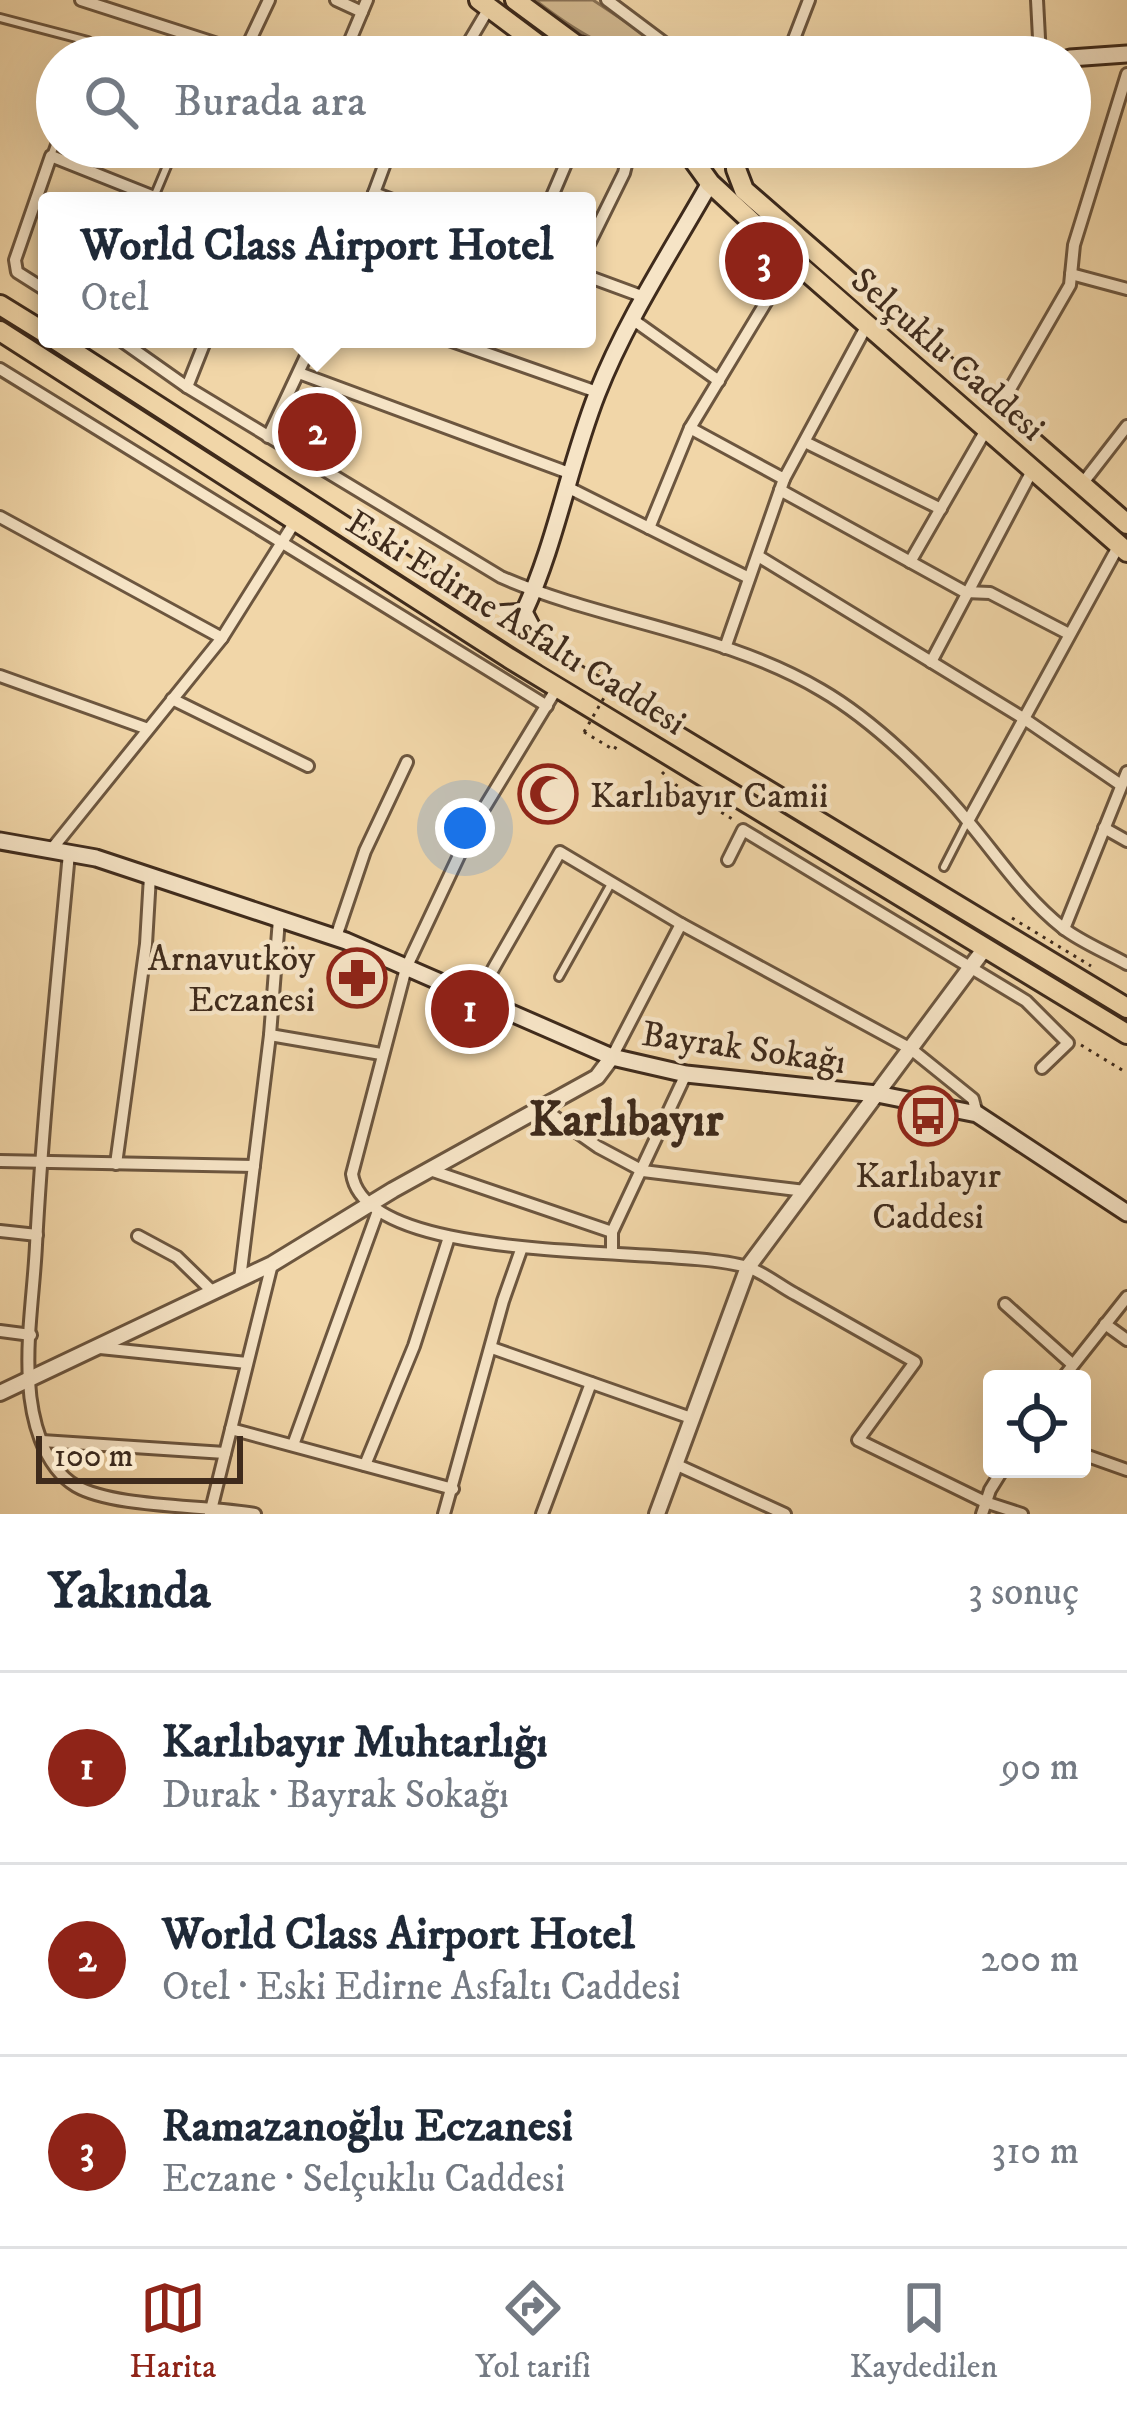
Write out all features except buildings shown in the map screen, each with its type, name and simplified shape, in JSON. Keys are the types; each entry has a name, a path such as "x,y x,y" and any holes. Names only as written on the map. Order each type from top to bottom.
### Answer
{"main road":[{"path":"514,0 564,36"},
{"path":"484,4 527,36"},
{"path":"1091,57 1127,54"},
{"name":"Selçuklu Caddesi","path":"700,168 710,183 866,326 1123,549"},
{"name":"Selçuklu Caddesi","path":"736,168 744,190 1127,524"},
{"path":"524,612 597,392 632,319 710,183"},
{"name":"Eski Edirne Asfaltı Caddesi","path":"0,305 38,329"},
{"name":"Eski Edirne Asfaltı Caddesi","path":"0,331 296,520 552,697 986,947 1127,1034"},
{"name":"Eski Edirne Asfaltı Caddesi","path":"68,348 547,657 1127,1008"},
{"path":"483,615 524,612"},
{"path":"524,612 547,657"},
{"name":"Bayrak Sokağı","path":"0,841 150,876 336,938 613,1058 686,1074 877,1094 977,1114 1127,1213"}],"street":[{"path":"81,0 192,36"},
{"path":"252,36 269,0"},
{"path":"336,0 364,6 352,36"},
{"path":"607,0 655,36"},
{"path":"795,36 809,0"},
{"path":"1037,0 1039,36"},
{"path":"470,36 484,4"},
{"path":"998,410 1070,285 1074,245 1127,74"},
{"path":"79,168 136,192"},
{"path":"596,230 625,168"},
{"path":"38,193 14,260 17,272 38,285"},
{"path":"649,528 690,428 792,259"},
{"path":"1071,274 1127,289"},
{"path":"596,279 644,297"},
{"path":"632,319 718,381"},
{"path":"725,648 782,485 866,326"},
{"path":"131,348 480,565 534,591 725,648 823,691 881,735 968,821 1015,882 1064,929 1127,964"},
{"path":"187,387 202,348"},
{"path":"268,437 310,348"},
{"path":"472,348 597,392"},
{"name":"Eski Edirne Asfaltı Caddesi","path":"0,370 280,544 552,697"},
{"path":"299,373 567,479 649,528 749,578"},
{"path":"1082,484 1127,426"},
{"path":"690,428 965,592 989,593 1069,634"},
{"path":"910,562 986,430"},
{"path":"805,442 940,509"},
{"path":"931,662 1033,469"},
{"path":"0,517 222,638"},
{"path":"255,1514 121,1501 76,1486 55,1468 36,1429 29,1380 60,852 148,729 222,638 296,520"},
{"path":"968,821 1069,634 1123,549"},
{"path":"758,556 1022,718 1121,785"},
{"path":"0,676 148,729"},
{"path":"552,697 472,828 406,968 352,1174 356,1192 374,1208 449,1237 521,1250 612,1251 748,1267 915,1362 858,1440 984,1508 1022,1514"},
{"path":"172,699 308,766"},
{"path":"336,938 365,851 407,762"},
{"path":"1064,929 1127,772"},
{"path":"1104,829 1127,841"},
{"path":"728,860 743,830 1026,1001 1068,1043 1042,1068"},
{"path":"476,998 560,852 911,1049 973,1099 977,1114"},
{"path":"116,1164 146,944 150,876"},
{"path":"240,1280 279,919"},
{"path":"0,1393 272,1264 597,1077 613,1058 681,924"},
{"path":"657,1514 748,1267 986,947"},
{"path":"270,1035 381,1054"},
{"path":"612,1251 611,1232 686,1074"},
{"path":"541,1107 643,1171 805,1191"},
{"path":"0,1161 254,1166"},
{"path":"430,1170 611,1232"},
{"path":"292,1445 374,1208"},
{"path":"0,1231 37,1235"},
{"path":"138,1236 177,1257 214,1292"},
{"path":"365,1465 414,1346 449,1237"},
{"path":"444,1514 493,1348 502,1301 521,1250"},
{"path":"211,1510 272,1264"},
{"path":"1068,1370 1127,1297"},
{"path":"1005,1304 1072,1364"},
{"path":"1105,1324 1127,1340"},
{"path":"0,1331 32,1335"},
{"path":"100,1348 248,1364"},
{"path":"493,1348 691,1418"},
{"path":"542,1514 591,1383"},
{"path":"231,1429 453,1489"},
{"path":"42,1441 225,1453"},
{"path":"1091,1457 1127,1470"},
{"path":"675,1464 785,1514"},
{"path":"984,1508 999,1478"}],"lane":[{"path":"0,18 69,36"},
{"path":"944,867 968,821"},
{"path":"560,977 612,882"}],"path":[{"path":"613,684 584,732 614,750 619,742"}],"shaded area":[{"path":"535,0 593,0 647,36 590,36"}],"place":[{"name":"Ramazanoğlu Eczanesi","path":"764,261"},
{"name":"World Class Airport Hotel","path":"317,432"},
{"name":"Karlıbayır Camii","path":"548,794"},
{"name":"Arnavutköy Eczanesi","path":"357,978"},
{"name":"Karlıbayır Muhtarlığı","path":"470,1009"},
{"name":"Karlıbayır Caddesi","path":"928,1116"}],"district":[{"name":"Karlıbayır","path":"626,1118"}]}
